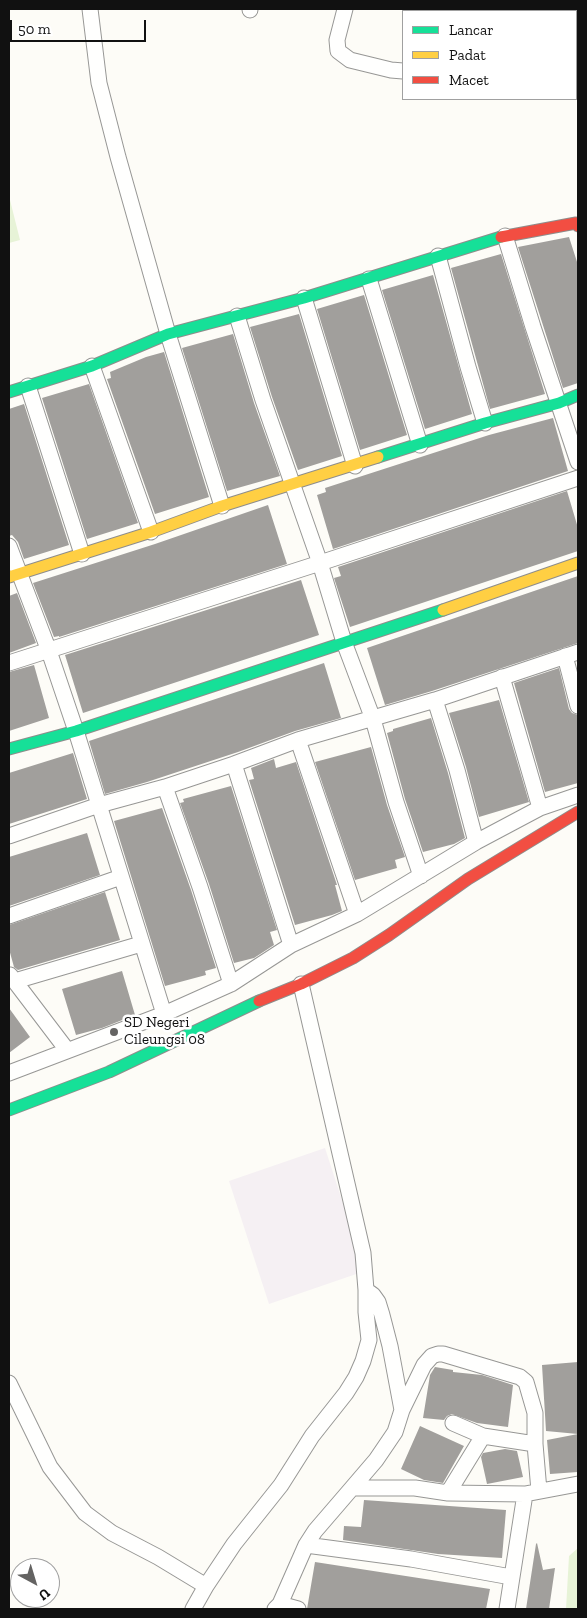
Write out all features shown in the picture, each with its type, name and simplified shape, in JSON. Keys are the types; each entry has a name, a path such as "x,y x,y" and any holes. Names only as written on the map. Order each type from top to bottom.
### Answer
{"street":[{"path":"90,9 99,83 168,334 222,506"},
{"path":"345,9 337,40 338,51 350,60 390,70 402,71"},
{"path":"9,392 92,366 168,334 304,298 505,236 576,223 578,226"},
{"path":"505,236 578,462"},
{"path":"438,256 485,423"},
{"path":"369,279 420,445"},
{"path":"304,298 355,466"},
{"path":"236,316 320,563 344,642 372,719 420,876"},
{"path":"92,366 151,532"},
{"path":"28,386 82,554"},
{"path":"14,575 151,532 222,506 355,466 485,423 559,403 578,394"},
{"path":"9,664 578,478"},
{"path":"9,546 14,575 49,651 76,731 164,1014"},
{"path":"9,749 76,731 578,563"},
{"path":"9,836 99,806 165,787 298,740 435,700 571,654 578,706"},
{"path":"502,677 540,808"},
{"path":"435,700 457,770 476,842"},
{"path":"298,740 357,914"},
{"path":"234,764 291,945"},
{"path":"165,787 231,984"},
{"path":"9,1074 164,1014 231,984 291,945 357,914 476,842 540,808 578,794"},
{"path":"9,1110 109,1072 198,1029 301,984 353,958 468,879 578,812"},
{"path":"9,916 120,877"},
{"path":"67,1050 12,977 141,944"},
{"path":"194,1609 206,1586 234,1544 280,1485 312,1436 346,1393 364,1361 369,1340 366,1312 366,1270 363,1253 301,984"},
{"path":"366,1290 378,1302 382,1315 402,1410"},
{"path":"298,1609 278,1607 306,1545 315,1531 376,1460 395,1432 402,1410 424,1364 432,1356 443,1354 520,1376 526,1382 535,1413 532,1492 511,1577 508,1609"},
{"path":"9,1383 50,1467 85,1513 112,1533 158,1557 206,1586"},
{"path":"452,1423 483,1436 535,1444"},
{"path":"448,1493 483,1436"},
{"path":"352,1488 415,1488 448,1493 532,1492 578,1484"},
{"path":"306,1545 410,1559 511,1577"}],"shaded area":[{"path":"325,1148 365,1271 269,1304 229,1181"}],"green space":[{"path":"9,196 20,240 9,243"},
{"path":"578,1548 578,1609 566,1609 569,1556"}],"building":[{"path":"569,237 578,265 578,383 563,388 518,247"},
{"path":"501,254 545,394 490,409 451,268"},
{"path":"433,275 472,414 425,429 382,290"},
{"path":"364,295 407,435 360,450 317,309"},
{"path":"299,314 342,456 298,470 250,327"},
{"path":"233,334 254,403 280,476 227,491 182,348"},
{"path":"164,352 209,497 155,514 107,379 111,378 110,372 146,357"},
{"path":"89,384 138,523 87,539 42,398"},
{"path":"24,404 69,545 24,559 18,542 12,535 9,536 9,409"},
{"path":"553,418 568,471 333,549 317,495 326,492 325,488 489,435"},
{"path":"567,491 578,528 578,551 350,627 334,578 341,576 338,567"},
{"path":"268,505 287,564 54,637 33,583"},
{"path":"578,576 578,643 385,705 367,648"},
{"path":"301,580 319,635 83,713 65,655"},
{"path":"17,593 36,643 9,653 9,596"},
{"path":"324,663 341,718 295,731 238,752 105,794 89,741"},
{"path":"34,665 49,718 9,731 9,672"},
{"path":"559,668 569,709 572,713 578,715 578,783 545,792 514,683"},
{"path":"499,700 529,802 479,817 449,713"},
{"path":"431,718 465,838 454,844 423,852 405,799 387,733 393,731 393,729"},
{"path":"371,747 387,805 405,857 395,860 397,868 355,880 315,762"},
{"path":"73,753 87,799 9,824 9,773"},
{"path":"274,759 276,768 296,762 337,885 335,885 342,911 295,925 249,780 254,779 251,768"},
{"path":"231,786 277,930 270,932 274,945 254,958 234,963 209,884 180,803 184,802 183,799"},
{"path":"162,808 216,968 205,971 206,975 165,986 114,821"},
{"path":"87,833 100,875 9,906 9,857"},
{"path":"105,892 120,940 18,970 14,967 9,949 9,925"},
{"path":"122,971 135,1015 102,1028 76,1035 62,989"},
{"path":"9,1008 30,1037 9,1053"},
{"path":"578,1362 578,1434 546,1431 542,1365"},
{"path":"435,1367 453,1370 453,1372 482,1375 513,1385 508,1427 477,1423 452,1414 444,1420 423,1418 430,1375"},
{"path":"420,1426 464,1446 443,1483 424,1480 401,1469"},
{"path":"578,1434 578,1472 550,1474 547,1440"},
{"path":"505,1449 517,1451 523,1477 487,1484 481,1457 483,1453"},
{"path":"364,1500 506,1510 502,1558 438,1554 343,1540 344,1526 361,1527"},
{"path":"537,1543 543,1570 555,1568 549,1609 526,1609"},
{"path":"315,1562 490,1589 486,1609 307,1609"}],"traffic: fast":[{"path":"9,392 92,366 168,334 304,298 501,237"},
{"path":"378,457 485,423 559,403 578,395"},
{"path":"9,749 76,731 443,610"},
{"path":"9,1110 109,1072 259,1001"}],"traffic: slow":[{"path":"9,577 151,532 222,506 378,457"},
{"path":"443,610 578,563"}],"traffic: jam":[{"path":"501,237 576,223 578,226"},
{"path":"259,1001 301,984 353,958 468,879 578,812"}],"place":[{"name":"SD Negeri Cileungsi 08","path":"114,1032"}]}
